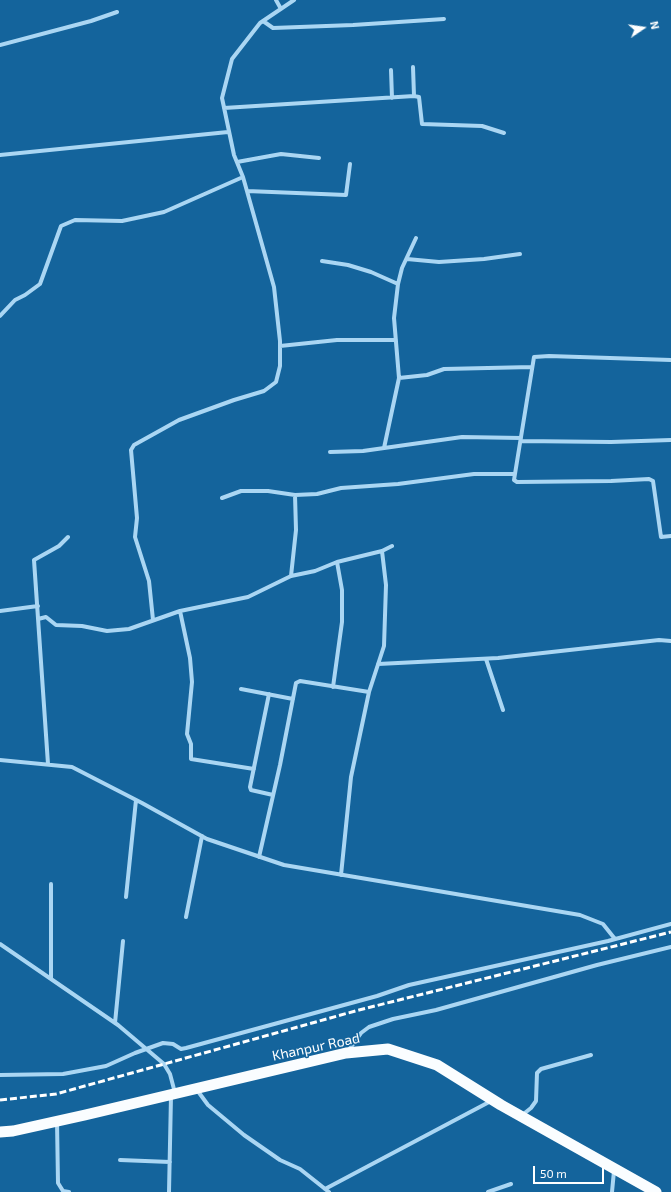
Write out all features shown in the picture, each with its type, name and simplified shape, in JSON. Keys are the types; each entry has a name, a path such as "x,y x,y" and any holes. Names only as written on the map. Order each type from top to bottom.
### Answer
{"highway":[{"name":"Khanpur Road","path":"0,1132 13,1131 58,1121 346,1053 388,1049 437,1065 493,1100 656,1192"}],"street":[{"path":"276,0 281,9"},
{"path":"153,620 148,581 135,537 137,518 131,450 134,445 179,420 264,391 276,382 280,366 280,346 274,287 243,177 228,132 222,98 232,59 263,21 294,0"},
{"path":"0,45 91,21 117,12"},
{"path":"263,21 273,28 353,25 444,19"},
{"path":"412,67 414,96"},
{"path":"391,70 392,98"},
{"path":"224,108 414,96 419,97 422,124 482,126 504,133"},
{"path":"0,155 228,132"},
{"path":"237,162 281,154 319,158"},
{"path":"247,191 346,195 350,164"},
{"path":"0,316 15,300 40,284 61,226 75,220 122,221 164,212 243,177"},
{"path":"384,448 399,378 394,318 398,284 406,259 416,238"},
{"path":"406,259 439,262 484,259 520,254"},
{"path":"322,261 348,264 398,284"},
{"path":"280,346 337,340 396,340"},
{"path":"671,360 534,357 514,480 517,482 649,479 652,481 661,537 671,536"},
{"path":"399,378 427,375 444,369 532,367"},
{"path":"330,452 363,451 462,437 611,442 671,440"},
{"path":"222,498 241,491 268,491 295,495 317,494 341,488 398,484 474,474 515,474"},
{"path":"291,576 296,530 295,495"},
{"path":"48,764 34,560 58,546 68,537"},
{"path":"38,619 46,618 56,625 82,626 107,631 129,629 180,611 248,597 291,576 315,571 337,562 382,551 392,546"},
{"path":"341,875 351,777 370,692 384,646 386,585 382,551"},
{"path":"333,686 342,622 342,590 337,562"},
{"path":"0,611 38,606"},
{"path":"180,611 190,658 192,682 187,734 191,744 191,759 254,769"},
{"path":"378,664 486,659 659,640 671,642"},
{"path":"486,659 503,710"},
{"path":"259,857 296,683 300,681 370,692"},
{"path":"241,689 293,699"},
{"path":"269,694 250,788 251,790 273,795"},
{"path":"0,760 72,767 202,836 284,865 580,915 603,924 615,939"},
{"path":"126,898 136,800"},
{"path":"186,917 202,836"},
{"path":"51,884 51,979"},
{"path":"0,1075 63,1074 92,1069 118,1062 163,1043 172,1044 178,1048 186,1048 377,996 409,985 615,939 671,924"},
{"path":"115,1023 123,941"},
{"path":"0,944 115,1023 164,1064 170,1074 173,1094 170,1192"},
{"path":"346,1053 361,1033 369,1027 392,1019 436,1010 597,965 671,947"},
{"path":"521,1116 531,1108 536,1101 537,1073 541,1069 591,1056"},
{"path":"195,1089 208,1105 244,1135 280,1160 300,1169 327,1190 493,1100"},
{"path":"58,1121 58,1183 63,1191 69,1192"},
{"path":"120,1160 170,1162"},
{"path":"612,1192 614,1169"},
{"path":"488,1192 511,1184"}],"railway":[{"path":"0,1100 56,1094 359,1010 671,932"}]}
